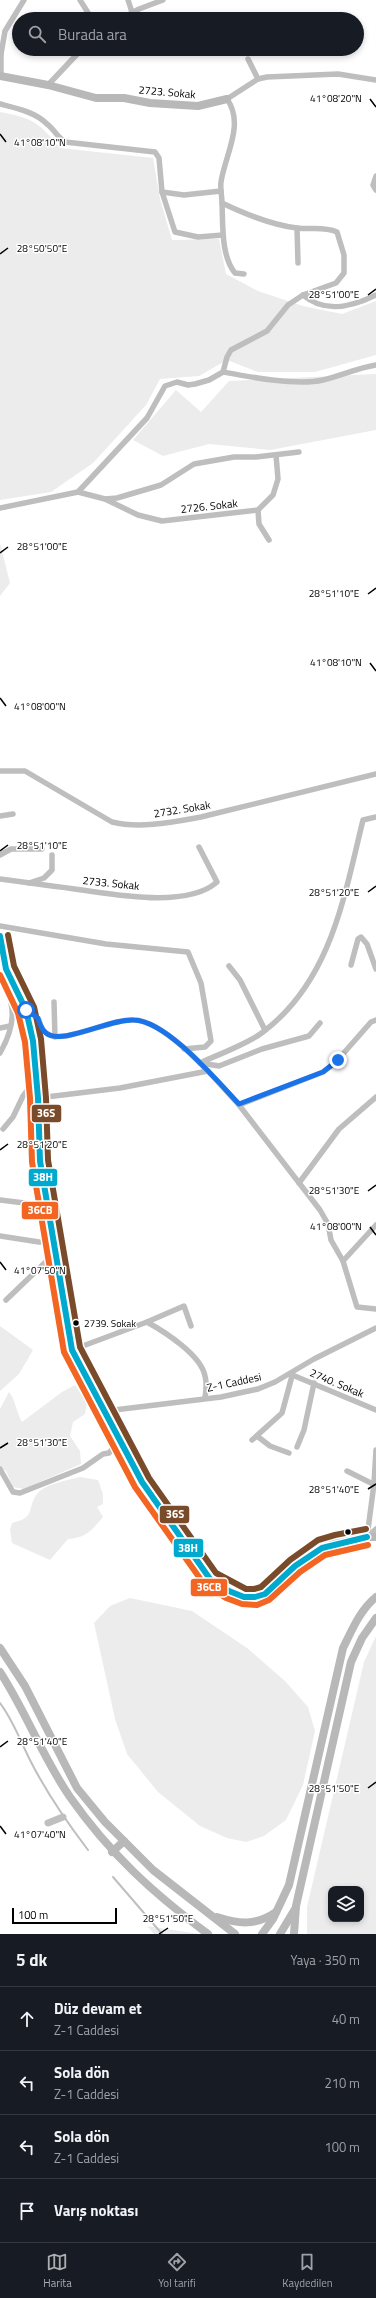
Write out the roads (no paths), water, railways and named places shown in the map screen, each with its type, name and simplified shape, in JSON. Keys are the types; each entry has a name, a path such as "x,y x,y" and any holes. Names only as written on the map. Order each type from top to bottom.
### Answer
{"main road":[{"name":"2723. Sokak","path":"0,76 48,85 79,95 96,98 124,98 174,105 198,106 227,99"},
{"path":"0,936 6,969 26,1010 33,1041 38,1098 40,1161 49,1206 54,1254 72,1350 122,1441 142,1482 210,1579 242,1597 263,1596 274,1588 295,1566 322,1548 346,1540 367,1537 376,1538"},
{"path":"262,1934 278,1910 289,1885 343,1648 355,1624 369,1603 376,1598"},
{"path":"294,1934 296,1906 351,1662 362,1638 376,1618"},
{"path":"0,1648 25,1686 78,1788 124,1841 154,1870 235,1934"},
{"path":"0,1672 18,1701 70,1796 112,1852 139,1879 208,1934"},
{"path":"112,1852 124,1841"},
{"path":"280,1934 296,1906"},
{"path":"212,1915 235,1922 254,1923 267,1918 278,1910"}],"street":[{"path":"17,12 24,0"},
{"path":"80,0 88,12"},
{"path":"128,0 132,12 164,0"},
{"path":"0,76 1,54 5,31 12,20"},
{"path":"0,46 1,54"},
{"path":"48,85 75,56"},
{"path":"248,59 258,79"},
{"name":"2723. Sokak","path":"227,99 258,79 283,76 338,74 376,80"},
{"path":"227,99 234,108 234,127 221,182 223,235 230,267 235,273 244,274"},
{"path":"0,104 37,117 48,124 58,137 65,142 155,152 159,158 162,192 175,232 198,237 223,235"},
{"path":"376,176 373,186 376,190"},
{"path":"162,192 184,195 221,191"},
{"path":"222,203 239,212 297,228 328,228 337,232 344,255 344,273 336,283 303,295 288,305 267,331 231,350 227,357 223,372"},
{"path":"297,228 298,263"},
{"path":"303,295 313,303 343,307 362,302 376,295"},
{"path":"78,492 147,418 165,386 177,382 188,385 195,384 209,380 223,372 249,377 315,381 362,367 376,365"},
{"name":"2726. Sokak","path":"105,499 118,498 161,485 194,464 234,457 276,455 299,452"},
{"path":"268,540 259,524 258,510 273,495 278,479 276,455"},
{"name":"2726. Sokak","path":"0,508 78,492 105,499 138,515 162,521 258,510"},
{"name":"2732. Sokak","path":"0,771 25,771 106,819 124,825 177,822 376,774"},
{"path":"0,816 13,814"},
{"path":"200,1063 265,1030 287,1013 308,986 336,927 363,820 376,817"},
{"name":"2733. Sokak","path":"0,879 105,894 164,898 197,892 211,887 217,882 199,847"},
{"path":"0,855 11,850 42,849"},
{"path":"27,883 44,878 52,870 52,855"},
{"path":"0,926 106,944 188,952 201,983 211,1041 206,1047 184,1049"},
{"path":"351,965 358,939 361,937 367,944 376,969"},
{"path":"229,966 240,980 265,1030"},
{"path":"0,1053 7,1041 12,1018 11,1003 4,984 6,969"},
{"path":"54,1002 55,1037"},
{"path":"26,1010 38,1018 40,1026 47,1034 55,1037 70,1036 111,1022 136,1020 160,1029 184,1049 200,1063 239,1104 320,1210 328,1224 331,1240 343,1261 357,1307 376,1309"},
{"path":"239,1104 323,1072 335,1063 371,1022 376,1020"},
{"path":"200,1063 219,1066 262,1049 309,1036 320,1023"},
{"path":"0,1028 10,1026"},
{"path":"38,1098 120,1088 208,1072"},
{"path":"3,1129 13,1117 23,1096 36,1078"},
{"path":"299,1183 339,1129 376,1097"},
{"path":"0,1200 49,1206"},
{"path":"343,1261 376,1225"},
{"path":"0,1236 39,1242 53,1242"},
{"path":"6,1300 54,1254"},
{"path":"72,1350 147,1322 184,1306 191,1326"},
{"path":"147,1322 164,1332 183,1347 196,1362 205,1375 205,1398"},
{"name":"Z-1 Caddesi","path":"106,1411 221,1397 258,1389 291,1375 314,1359 376,1328"},
{"path":"289,1453 254,1438 282,1413 291,1375"},
{"name":"2740. Sokak","path":"291,1375 376,1410"},
{"path":"297,1447 304,1430 314,1384"},
{"path":"0,1469 14,1492 20,1493 89,1465 103,1454 109,1453 116,1444 122,1441"},
{"path":"367,1537 375,1484 376,1450"},
{"path":"347,1471 375,1484"},
{"path":"367,1537 376,1529"}],"waterway":[{"path":"0,1703 13,1723 30,1760 50,1795 88,1850"},
{"path":"48,1823 63,1817"},
{"path":"113,1877 162,1934"}],"place":[{"name":"2739. Sokak","path":"76,1323"}]}
